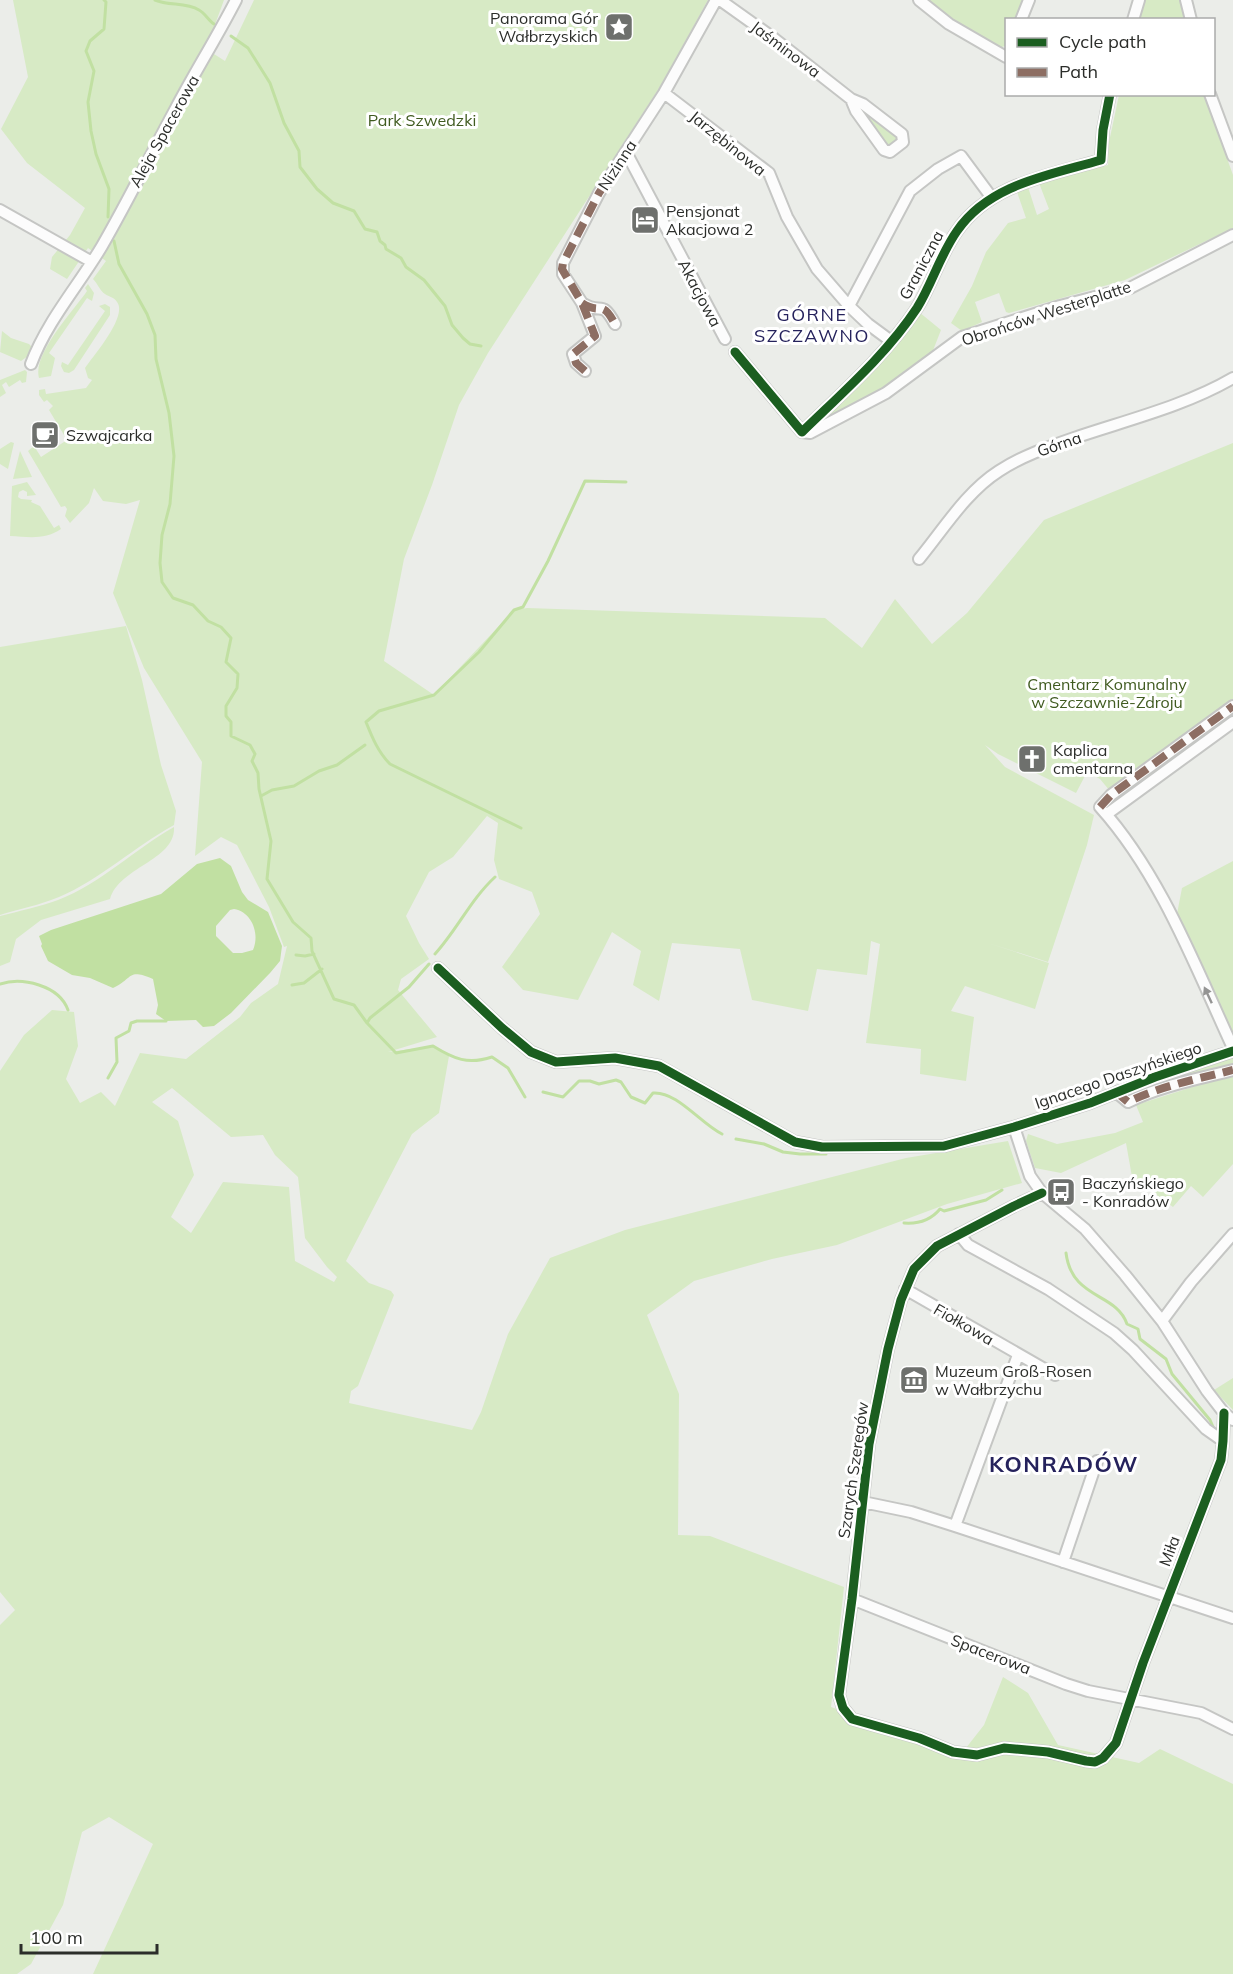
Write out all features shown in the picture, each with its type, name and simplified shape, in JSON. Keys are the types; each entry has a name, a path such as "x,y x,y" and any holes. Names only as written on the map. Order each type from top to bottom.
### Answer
{"street":[{"name":"Aleja Spacerowa","path":"31,364 47,329 92,262 236,0"},
{"name":"Nizinna","path":"585,371 576,363 573,354 595,336 582,303 563,274 563,263 599,193 664,93 718,0"},
{"name":"Jaśminowa","path":"718,0 772,37 851,99 863,104 902,134 903,142 890,152 884,150 856,111 851,99"},
{"path":"919,0 949,24 1005,56"},
{"path":"1022,18 1029,0"},
{"path":"1134,18 1139,0"},
{"path":"1186,0 1190,18"},
{"name":"Jarzębinowa","path":"664,93 769,173 787,217 817,269 849,306 868,324 891,340"},
{"name":"Graniczna","path":"802,432 882,353 917,308 957,230 974,213 1011,186 1101,160 1107,96"},
{"path":"1211,96 1227,129 1233,156"},
{"name":"Akacjowa","path":"626,152 725,339"},
{"path":"849,306 910,191 938,169 961,156 992,198"},
{"path":"0,210 92,262"},
{"name":"Obrońców Westerplatte","path":"802,432 810,433 886,393 962,337 1060,306 1130,288 1233,235"},
{"path":"582,303 591,309 603,308 608,311 615,324"},
{"path":"735,352 802,432"},
{"name":"Górna","path":"919,559 968,498 998,472 1033,453 1176,404 1212,390 1233,378"},
{"path":"1104,811 1111,795 1233,706"},
{"path":"1104,811 1233,722"},
{"path":"1104,811 1148,874 1169,912 1233,1049"},
{"name":"Ignacego Daszyńskiego","path":"438,968 531,1052 556,1062 615,1058 659,1066 795,1142 822,1147 944,1146 1014,1127 1233,1049"},
{"path":"1116,1092 1128,1102 1175,1085 1233,1070"},
{"path":"1014,1127 1030,1176 1042,1193 1085,1229 1162,1321 1207,1391 1229,1417"},
{"name":"Szarych Szeregów","path":"1042,1193 937,1246 914,1269 905,1289 888,1349 868,1444 852,1599 839,1695 843,1708 852,1719 919,1738 953,1752 977,1755 1004,1748 1048,1752 1095,1762 1103,1758 1116,1743 1132,1698"},
{"path":"959,1234 968,1245 1048,1288 1114,1333 1133,1350 1206,1429 1224,1441"},
{"path":"1162,1321 1191,1282 1233,1234"},
{"name":"Fiołkowa","path":"905,1289 1055,1375"},
{"path":"954,1526 1018,1355"},
{"name":"Miła","path":"1132,1698 1221,1460 1229,1417"},
{"path":"1063,1562 1097,1461"},
{"path":"863,1502 911,1512 1233,1618"},
{"name":"Spacerowa","path":"852,1599 1066,1684 1088,1691 1201,1713 1233,1729"}],"green space":[{"path":"13,0 224,0 206,49 225,61 254,0 708,0 663,82 488,353 459,405 404,559 384,661 434,695 514,610 527,608 825,618 862,648 895,599 932,644 967,613 1044,520 1233,443 1233,701 1110,791 1100,779 1087,772 1076,793 998,754 985,745 1005,767 1094,815 1087,845 1048,962 988,943 1049,963 1035,1009 965,986 951,1011 974,1017 966,1081 920,1074 921,1049 866,1043 880,944 871,941 867,975 817,969 808,1011 752,1000 740,949 672,943 659,1001 633,985 641,951 612,932 578,1000 523,990 502,967 540,914 532,892 499,879 494,860 498,823 487,816 453,857 429,872 406,916 429,959 401,979 398,990 437,1037 388,1052 433,1046 449,1056 439,1113 412,1134 346,1261 369,1283 391,1291 394,1295 358,1386 351,1391 349,1403 472,1430 481,1412 508,1334 550,1258 625,1230 906,1158 1008,1141 1022,1183 947,1204 837,1245 772,1259 694,1281 647,1315 679,1394 678,1535 710,1536 844,1587 831,1707 962,1753 984,1725 1003,1677 1028,1693 1058,1745 1139,1763 1160,1749 1233,1784 1233,1974 93,1974 153,1844 109,1817 82,1832 63,1905 31,1964 17,1974 0,1974 0,1625 15,1610 0,1592 0,1071 24,1035 52,1010 74,1012 78,1046 66,1079 80,1103 101,1092 115,1106 140,1053 186,1059 240,1017 251,1003 278,984 287,946 284,947 269,907 237,845 221,837 195,856 202,762 144,668 113,593 140,500 126,504 103,501 94,488 89,503 70,523 65,516 67,509 65,506 61,507 28,451 34,446 41,457 67,440 49,410 53,406 47,400 44,402 39,395 39,390 45,389 46,394 86,388 92,380 88,378 85,368 114,326 119,308 116,300 103,293 93,279 106,261 88,248 67,279 50,269 52,257 70,235 85,208 27,163 1,129 28,77","holes":["172,1088 231,1137 263,1135 275,1155 298,1177 305,1238 337,1277 334,1282 295,1261 289,1187 223,1182 191,1233 171,1217 194,1175 178,1121 152,1102"]},
{"path":"924,0 1023,0 1016,18 1005,18 1005,46 999,48 951,20"},
{"path":"1145,0 1180,0 1184,18 1139,18"},
{"path":"1119,96 1204,96 1233,175 1233,228 1125,280 1009,313 1006,312 999,293 975,302 982,322 962,331 951,323 972,286 986,252 1008,223 1026,218 1017,192 1028,187 1037,215 1049,209 1039,183 1108,165 1109,142"},
{"path":"860,108 897,137 898,142 892,148 885,145"},
{"path":"88,284 94,293 92,301 87,298 49,353 55,358 51,376 39,378 42,357 48,345 87,291 85,288"},
{"path":"105,304 110,307 110,315 74,370 69,373 64,372 62,362 68,365 105,311 99,306"},
{"path":"919,312 941,330 932,353 879,393 812,428 846,397"},
{"path":"2,331 11,338 29,344 32,347 28,356 21,361 0,352"},
{"path":"25,370 27,372 26,382 22,383 20,380 9,387 6,382 2,385 6,393 0,397 0,380"},
{"path":"11,442 14,443 8,469 0,464 0,449"},
{"path":"20,451 32,477 13,479"},
{"path":"27,482 36,495 27,496 27,492 23,490 19,492 18,497 32,500 31,502 40,506 54,528 59,525 61,529 55,533 30,537 10,536 12,486"},
{"path":"126,626 142,680 161,765 176,811 174,825 74,890 59,897 0,915 0,647"},
{"path":"174,827 172,838 166,848 124,879 115,888 110,899 41,920 16,939 10,962 0,966 0,916 44,905 73,893 103,876"},
{"path":"1233,861 1233,1041 1176,919 1182,888"},
{"path":"1233,1057 1233,1065 1135,1092 1181,1074"},
{"path":"1233,1074 1233,1164 1203,1197 1191,1186 1173,1207 1150,1190 1134,1188 1126,1143 1061,1173 1035,1168 1026,1141 1028,1134 1057,1144 1115,1133 1143,1122 1136,1105"},
{"path":"1233,1378 1233,1410 1214,1390"}],"shaded area":[{"path":"220,858 231,866 248,900 268,912 282,946 280,961 270,973 231,1013 214,1026 203,1027 196,1020 166,1021 156,1014 158,1005 153,979 134,974 113,988 90,978 72,975 48,961 39,936 161,894 197,864","holes":["230,910 246,914 253,925 255,944 253,950 233,953 216,936 216,926"]}],"waterway":[{"path":"104,0 106,2 104,29 90,41 86,51 94,71 88,102 91,131 96,154 109,189 108,217"},
{"path":"155,0 194,8 201,11 214,24"},
{"path":"231,36 248,48 270,83 284,123 299,151 300,167 317,189 333,203 354,211 365,229 377,232 386,249 401,258 406,267 424,280 445,306 452,325 463,338 470,344 481,346"},
{"path":"114,241 119,264 147,314 155,335 156,359 169,413 174,456 170,504 162,535 160,563 162,582 173,598 193,605 208,621 221,627 231,638 226,662 238,674 237,688 226,706 226,716 231,722 231,736 250,745 255,754 252,761 258,773 259,789 271,841 267,879 293,922 311,938 312,951 334,999 354,1005 367,1023 396,1053 433,1046 461,1059 476,1060 492,1057 508,1068 525,1097"},
{"path":"521,828 390,764 373,739 366,722 379,711 434,695 479,652 514,610 523,607 548,561 585,481 626,482"},
{"path":"261,796 272,790 294,786 319,771 337,765 365,745"},
{"path":"435,954 495,877"},
{"path":"296,955 314,954"},
{"path":"367,1023 370,1018 409,987 429,964"},
{"path":"292,985 304,983 322,969"},
{"path":"0,984 19,982 39,985 57,994 68,1010"},
{"path":"108,1078 117,1062 116,1038 129,1031 131,1023 166,1021"},
{"path":"543,1092 563,1097 579,1081 599,1084 616,1080 621,1082 631,1097 645,1103 653,1093 671,1097 722,1134"},
{"path":"736,1139 764,1144 783,1152 826,1154"},
{"path":"904,1223 924,1220 933,1216 940,1209 944,1211 986,1200 1002,1190"},
{"path":"1066,1253 1070,1268 1077,1279 1085,1288 1114,1306 1127,1324 1138,1329 1140,1339 1166,1359 1172,1374 1210,1420 1214,1429"}],"marked path":[{"path":"585,371 576,363 573,354 595,336 582,303 562,269 599,193 613,173"},
{"path":"582,303 589,307 604,309 615,324"},
{"path":"1100,807 1111,795 1233,706"},
{"path":"1116,1092 1128,1102 1166,1087 1233,1070"}],"cycle path":[{"path":"735,352 802,432 892,342 917,308 951,240 970,215 986,202 1022,184 1101,160 1103,130 1110,96"},
{"path":"438,968 531,1052 556,1062 615,1058 659,1066 795,1142 822,1147 944,1146 1090,1103 1155,1077 1233,1051"},
{"path":"1042,1193 937,1246 914,1269 901,1300 888,1349 869,1444 839,1695 843,1708 852,1719 919,1738 953,1752 977,1755 1004,1748 1048,1752 1095,1762 1103,1758 1116,1743 1143,1663 1221,1460 1224,1413"}],"place":[{"name":"Panorama Gór Wałbrzyskich","path":"619,27"},
{"name":"Pensjonat Akacjowa 2","path":"645,220"},
{"name":"Szwajcarka","path":"45,435"},
{"name":"Kaplica cmentarna","path":"1032,759"},
{"name":"Baczyńskiego - Konradów","path":"1061,1192"},
{"name":"Muzeum Groß-Rosen w Wałbrzychu","path":"914,1380"}],"district":[{"name":"GÓRNE SZCZAWNO","path":"812,324"},
{"name":"KONRADÓW","path":"1064,1464"}],"park label":[{"name":"Park Szwedzki","path":"422,120"},
{"name":"Cmentarz Komunalny w Szczawnie-Zdroju","path":"1107,693"}]}
